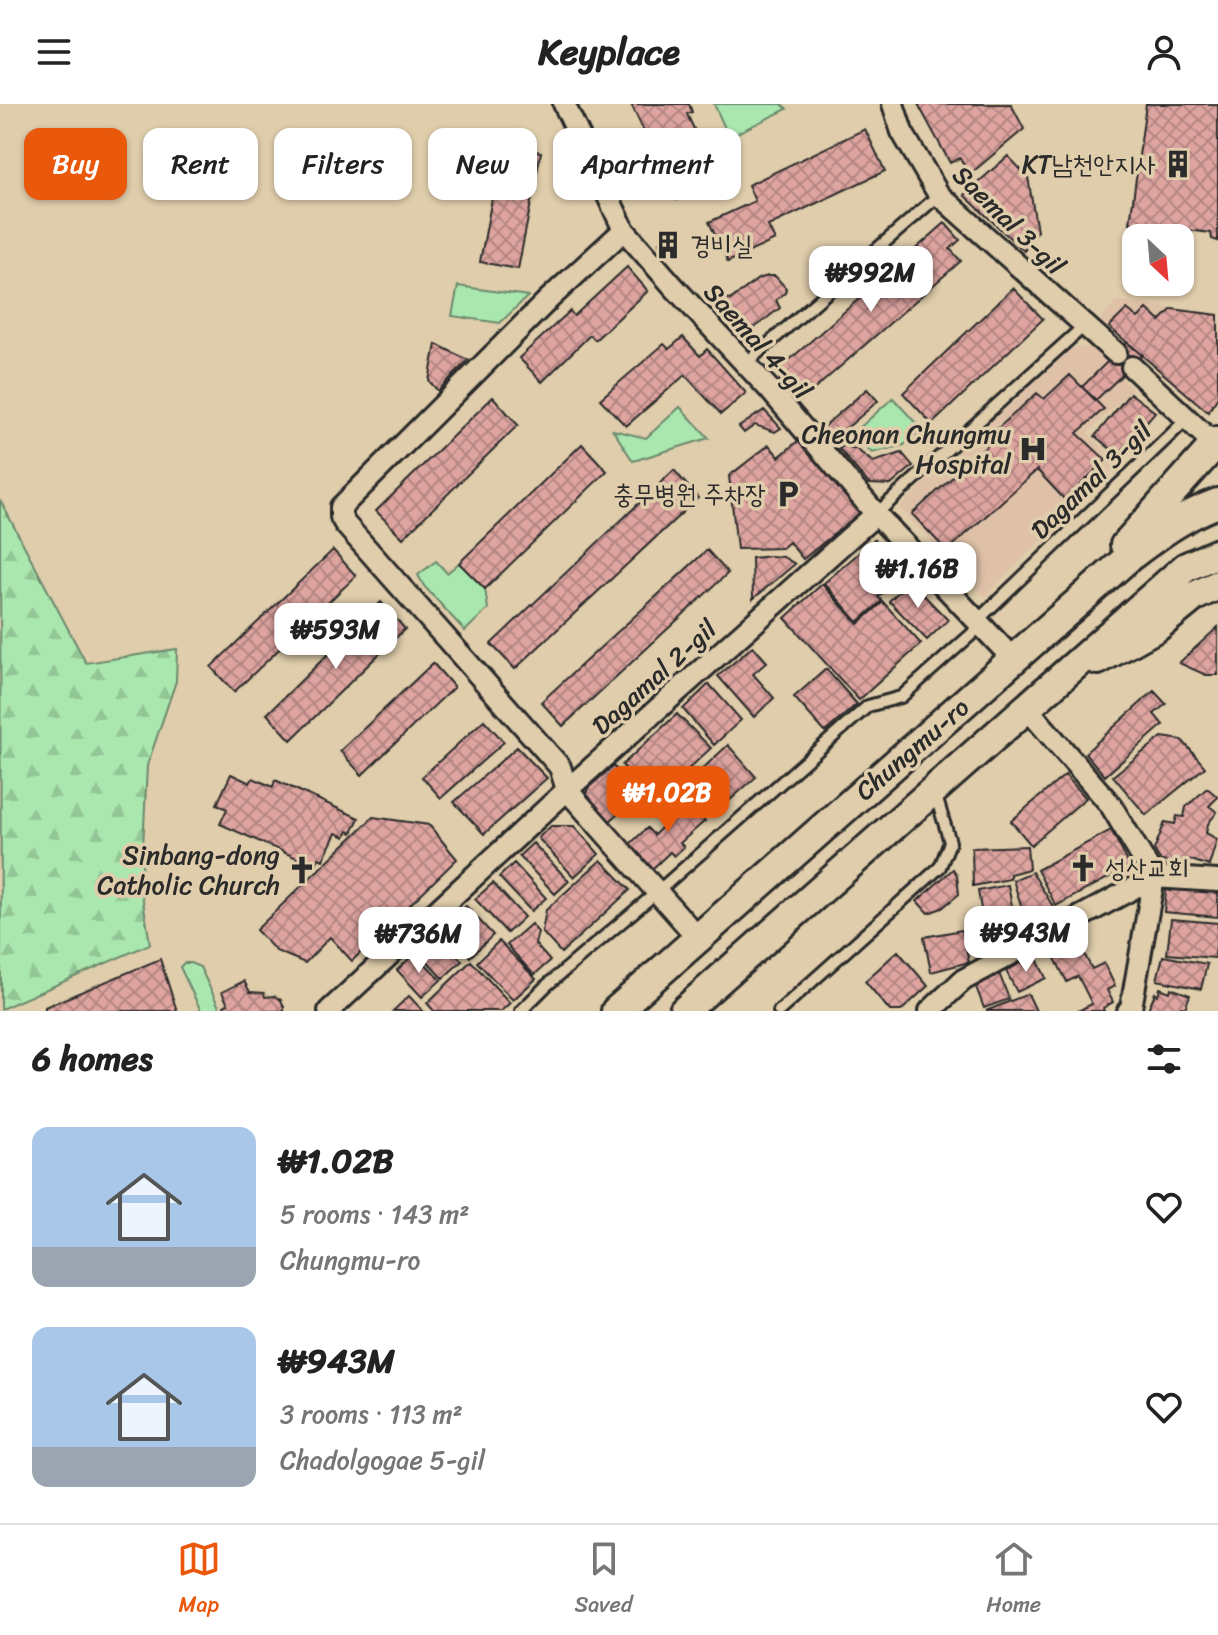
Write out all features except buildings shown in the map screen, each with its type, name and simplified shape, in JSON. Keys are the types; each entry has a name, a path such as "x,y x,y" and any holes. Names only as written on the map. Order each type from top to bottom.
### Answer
{"main road":[{"path":"1049,628 1216,443"},
{"name":"Chungmu-ro","path":"616,1011 1129,557 1171,525 1218,503"},
{"path":"1171,525 1218,513"},
{"path":"1186,567 1218,543"},
{"name":"Chungmu-ro","path":"684,1011 1186,567 1218,553"},
{"path":"1048,687 1157,627 1195,596 1218,585"}],"street":[{"name":"Saemal 4-gil","path":"564,104 624,230 876,514 1014,660"},
{"name":"Saemal 3-gil","path":"893,104 902,132 939,195 1216,443"},
{"path":"624,230 549,299 341,507 341,517 560,767 567,790 699,939"},
{"name":"Dagamal 2-gil","path":"329,1011 567,790 876,514"},
{"path":"1026,707 1110,804 1154,877 1128,1011"},
{"path":"930,1011 963,980 1154,877 1218,881"}],"lane":[{"path":"745,364 939,195"},
{"path":"876,514 1084,326"},
{"name":"Dagamal 3-gil","path":"521,1011 868,706 901,697 973,633 981,617 1188,418"},
{"path":"779,1011 940,867 950,842 934,789"}],"shaded area":[{"name":"Cheonan Chungmu Hospital","path":"1118,301 1218,314 1218,399 1208,413 1142,357 1121,377 1132,389 1088,433 1119,464 985,596 899,507 1072,347 1092,348 1107,362 1125,342 1100,320"}],"green space":[{"path":"714,104 782,104 787,109 741,131 741,128 725,128"},
{"path":"458,286 528,296 500,323 452,316"},
{"path":"893,398 922,430 904,445 872,453 861,442 848,438"},
{"path":"680,407 709,438 633,461 613,430 646,438"},
{"path":"0,500 86,663 177,649 176,681 147,766 141,888 150,944 1,1009"},
{"path":"436,561 447,573 459,563 485,589 488,609 465,631 424,586 418,575"},
{"path":"184,963 200,967 221,1011 201,1011 180,967"}],"place":[{"name":"KT남천안지사","path":"1178,164"},
{"name":"경비실","path":"668,245"},
{"name":"Cheonan Chungmu Hospital","path":"1033,449"},
{"name":"충무병원 주차장","path":"788,494"},
{"name":"성산교회","path":"1083,868"},
{"name":"Sinbang-dong Catholic Church","path":"302,870"}]}
